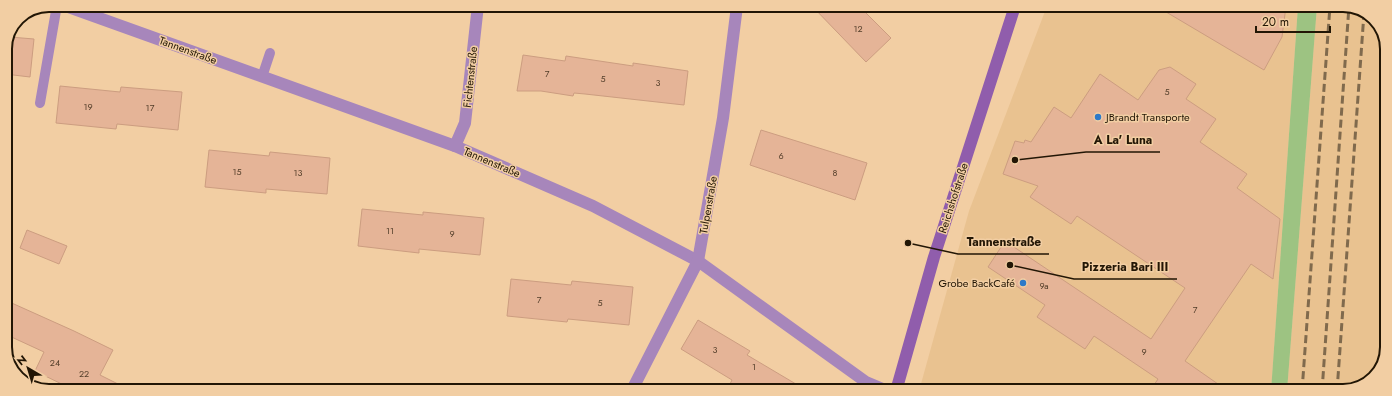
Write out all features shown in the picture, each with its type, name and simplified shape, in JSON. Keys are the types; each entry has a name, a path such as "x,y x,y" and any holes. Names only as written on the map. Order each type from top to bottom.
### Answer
{"street":[{"name":"Tannenstraße","path":"99,12 262,77 455,146 593,206 698,261 871,384"},
{"name":"Fichtenstraße","path":"455,146 465,123 477,12"},
{"name":"Tulpenstraße","path":"635,384 698,261 723,118 736,12"},
{"name":"Reichshofstraße","path":"898,384 934,257 1013,12"}],"lane":[{"path":"40,103 56,12"},
{"path":"262,77 270,53"}],"shaded area":[{"path":"1045,12 1298,12 1271,384 921,384 969,211"},
{"path":"1317,12 1348,12 1363,18 1371,25 1377,35 1380,47 1380,352 1374,367 1369,373 1355,382 1348,384 1288,384"}],"green space":[{"path":"1298,12 1317,12 1288,384 1271,384"}],"building":[{"path":"818,12 865,12 891,38 866,62"},
{"path":"1166,12 1285,12 1282,37 1264,70"},
{"path":"14,37 34,39 30,77 12,75 12,49"},
{"path":"523,55 565,61 566,56 633,66 633,63 688,71 684,105 574,93 573,96 541,91 517,91"},
{"path":"1170,67 1196,84 1186,99 1216,119 1200,142 1247,174 1237,188 1280,219 1273,279 1251,264 1185,361 1218,384 1155,384 1158,379 1094,336 1085,349 1037,317 1045,305 988,267 1005,241 1151,339 1185,288 1077,216 1071,224 1030,197 1038,186 1003,174 1015,141 1024,143 1025,140 1031,142 1054,107 1071,118 1100,74 1138,100 1159,70"},
{"path":"60,86 120,92 121,87 182,92 178,130 117,124 116,129 56,123"},
{"path":"761,130 867,163 855,200 750,165"},
{"path":"209,150 269,156 270,152 330,158 327,194 266,189 266,193 205,187"},
{"path":"362,209 423,215 423,212 484,218 480,255 419,249 419,253 358,246"},
{"path":"27,230 67,246 59,264 20,248"},
{"path":"511,279 571,285 572,281 633,287 629,325 568,319 567,322 507,316"},
{"path":"12,303 113,350 100,375 118,384 62,384 35,371 44,352 12,337"},
{"path":"698,320 750,351 747,355 796,384 730,384 732,380 681,349"}],"railway":[{"path":"1303,384 1330,12"},
{"path":"1322,384 1349,12"},
{"path":"1338,384 1364,18"}],"place":[{"name":"JBrandt Transporte","path":"1098,117"},
{"name":"A La' Luna","path":"1015,160"},
{"name":"Tannenstraße","path":"908,243"},
{"name":"Pizzeria Bari III","path":"1010,265"},
{"name":"Grobe BackCafé","path":"1023,283"}]}
